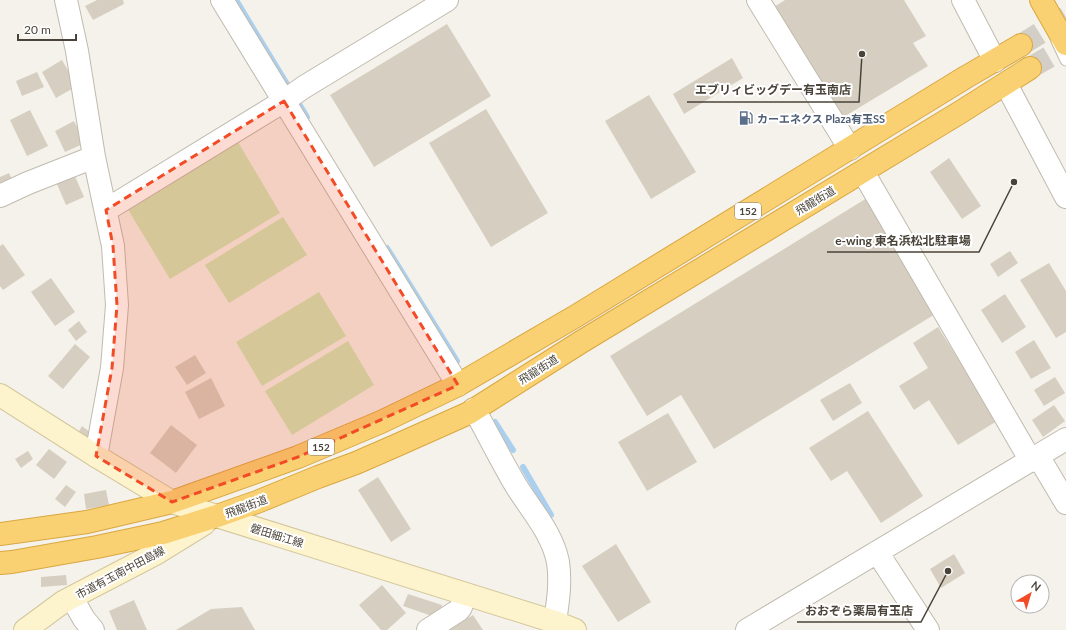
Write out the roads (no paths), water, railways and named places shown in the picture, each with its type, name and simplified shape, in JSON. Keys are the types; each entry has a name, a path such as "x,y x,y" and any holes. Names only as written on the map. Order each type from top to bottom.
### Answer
{"highway":[{"path":"1041,0 1066,44"},
{"name":"152","path":"0,534 87,522 172,502 298,457 381,422 466,380 576,316 966,77 1021,46"},
{"name":"飛龍街道","path":"0,563 58,554 163,533 217,516 356,463 481,405 581,342 862,172 1030,68"}],"main road":[{"name":"磐田細江線","path":"0,395 172,502 554,622 575,630"},
{"name":"市道有玉南中田島線","path":"25,630 63,602 157,553 217,516"}],"street":[{"path":"66,0 77,51 94,157 113,246 117,305 112,368 96,456"},
{"path":"222,0 284,100 466,380"},
{"path":"106,210 447,0"},
{"path":"758,0 850,149"},
{"path":"963,0 995,61"},
{"path":"1006,84 1066,197"},
{"path":"0,196 28,183 94,157"},
{"path":"862,172 1035,459 1066,503"},
{"path":"481,405 516,486 540,521 554,550 557,560 560,589 554,622"},
{"path":"747,630 1035,459 1066,439"},
{"path":"877,552 928,630"},
{"path":"428,630 459,610 464,594"},
{"path":"72,598 84,619 93,630"}],"lane":[{"path":"1037,0 1066,60"}],"waterway":[{"path":"236,0 307,117"},
{"path":"387,248 457,361"},
{"path":"495,422 513,450"},
{"path":"523,467 551,515"}],"tunnel":[{"path":"1021,45 1066,17"},
{"path":"1030,68 1066,47"}],"place":[{"name":"エブリィビッグデー有玉南店","path":"862,54"},
{"name":"カーエネクス Plaza有玉SS","path":"746,118"},
{"name":"e-wing 東名浜松北駐車場","path":"1014,182"},
{"name":"おおぞら薬局有玉店","path":"948,571"}]}
